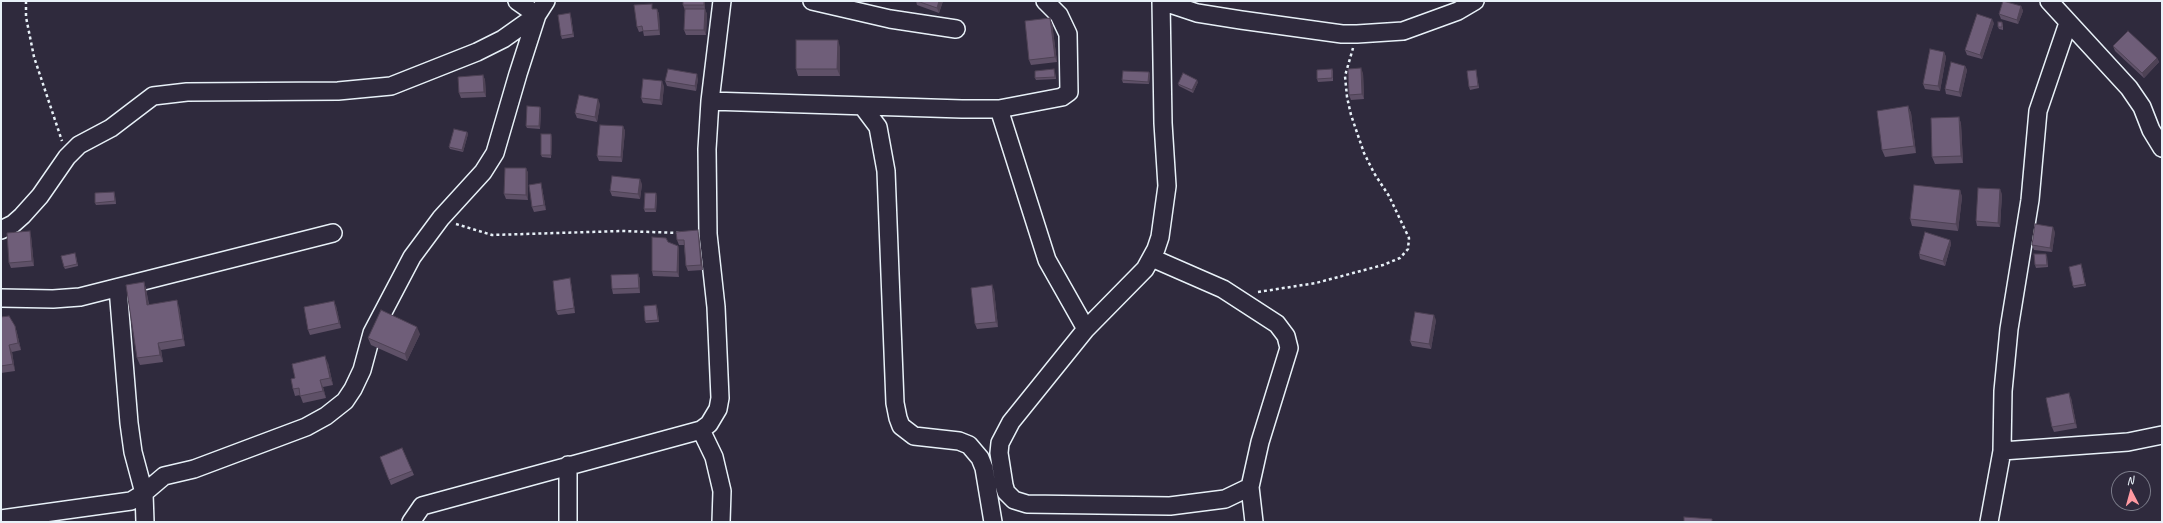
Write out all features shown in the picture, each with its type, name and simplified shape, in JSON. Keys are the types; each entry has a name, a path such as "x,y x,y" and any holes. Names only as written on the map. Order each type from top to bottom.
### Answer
{"street":[{"path":"517,1 537,15"},
{"path":"1,519 124,502 144,493 164,476 194,469 306,427 326,416 339,406 353,389 362,370 372,333 405,270 441,218 482,172 496,153 518,74 537,15 546,1"},
{"path":"411,522 422,506 701,430 709,424 718,409 720,398 716,307 708,234 707,149 710,101 722,1"},
{"path":"812,1 890,19 956,29"},
{"path":"710,101 863,107 999,109 1062,97 1069,92 1067,28 1060,15 1045,1"},
{"path":"1250,487 1225,499 1170,506 1027,504 1014,500 1006,492 1004,485 999,453 1005,431 1042,381 1086,329 1137,278 1152,258 1160,237 1167,186 1163,123 1161,1 1197,12 1241,20 1342,34 1357,34 1403,31 1458,11 1475,1"},
{"path":"2049,1 2068,24 2129,88 2157,128 2162,148"},
{"path":"1,230 13,224 22,216 40,196 67,157 79,145 110,128 147,100 160,94 230,91 338,91 391,86 477,52 518,30 537,15"},
{"path":"1989,522 2002,451 2004,391 2009,329 2030,200 2038,111 2068,24"},
{"path":"863,107 878,127 886,171 895,403 898,418 901,426 914,436 959,441 970,446 980,458 984,468 993,522"},
{"path":"999,109 1047,260 1086,329"},
{"path":"1,298 73,297 118,288 333,233"},
{"path":"1152,258 1192,275 1234,296 1277,324 1288,343 1288,348 1260,442 1250,487 1254,522"},
{"path":"118,288 129,423 133,452 144,493 144,522"},
{"path":"701,430 714,457 722,491 722,522"},
{"path":"2002,451 2128,442 2162,435"},
{"path":"568,465 568,522"}],"path":[{"path":"26,1 26,17 34,57 50,99 67,157"},
{"path":"1234,296 1316,283 1383,265 1400,258 1408,249 1409,238 1389,196 1374,173 1364,152 1347,97 1346,76 1357,34"},
{"path":"441,218 492,235 622,231 708,234"}],"building":[{"path":"683,1 704,1 704,5 683,5"},
{"path":"917,1 939,1 937,8"},
{"path":"2003,1 2021,6 2017,20 1999,14"},
{"path":"652,4 652,9 657,9 659,30 643,31 642,26 637,27 634,5"},
{"path":"685,9 705,9 704,30 684,30"},
{"path":"570,13 573,34 561,36 558,15"},
{"path":"1977,14 1992,19 1980,55 1965,50"},
{"path":"1050,18 1055,57 1029,60 1025,21"},
{"path":"1998,22 2002,22 2002,27 1998,27"},
{"path":"2128,31 2157,58 2142,73 2113,46"},
{"path":"796,40 838,40 837,69 796,69"},
{"path":"1930,49 1944,52 1938,86 1923,84"},
{"path":"1951,62 1965,66 1959,92 1945,89"},
{"path":"1361,68 1362,94 1349,95 1348,69"},
{"path":"668,69 697,74 695,86 665,81"},
{"path":"1054,69 1055,77 1035,78 1035,71"},
{"path":"1332,69 1332,78 1317,79 1317,70"},
{"path":"1476,70 1478,86 1469,87 1467,71"},
{"path":"1123,71 1149,72 1148,82 1122,80"},
{"path":"1183,73 1197,80 1192,90 1178,84"},
{"path":"483,75 484,92 459,93 458,77"},
{"path":"643,79 662,81 660,100 641,98"},
{"path":"579,95 598,99 595,117 575,113"},
{"path":"527,106 540,107 539,126 526,126"},
{"path":"1908,106 1914,146 1882,150 1877,111"},
{"path":"1959,117 1961,156 1932,157 1931,118"},
{"path":"600,125 623,126 621,157 597,156"},
{"path":"454,129 467,132 462,150 449,147"},
{"path":"541,134 551,134 551,155 541,155"},
{"path":"505,168 526,168 526,195 504,194"},
{"path":"612,176 640,179 638,194 610,191"},
{"path":"541,183 544,205 532,207 529,185"},
{"path":"1914,185 1960,190 1956,224 1910,219"},
{"path":"1978,188 2000,189 1998,223 1976,221"},
{"path":"114,192 115,201 95,203 95,193"},
{"path":"645,193 656,193 655,209 644,209"},
{"path":"2035,224 2053,227 2050,248 2032,245"},
{"path":"698,230 701,265 686,266 684,240 677,240 676,232"},
{"path":"30,231 32,261 9,263 7,233"},
{"path":"1925,232 1950,240 1943,261 1919,254"},
{"path":"652,237 666,238 668,242 678,246 677,272 652,271"},
{"path":"75,253 77,264 64,267 61,256"},
{"path":"2034,254 2046,254 2047,265 2035,265"},
{"path":"2081,264 2085,284 2073,286 2069,267"},
{"path":"638,274 639,288 612,289 611,275"},
{"path":"570,278 574,308 556,311 553,281"},
{"path":"144,282 147,305 177,300 183,339 158,343 160,355 137,358 126,285"},
{"path":"992,285 996,322 975,324 971,288"},
{"path":"334,301 339,323 308,330 304,307"},
{"path":"656,305 658,320 645,321 644,306"},
{"path":"381,310 417,327 405,354 368,338"},
{"path":"1415,312 1434,315 1429,344 1410,341"},
{"path":"9,316 15,326 18,343 9,345 13,364 1,366 1,317"},
{"path":"325,356 330,378 320,380 323,391 300,396 299,388 293,389 291,379 295,378 292,364"},
{"path":"2069,393 2075,423 2052,427 2046,398"},
{"path":"402,448 412,471 389,480 380,457"},
{"path":"1684,517 1712,519 1712,522 1684,522"}]}
